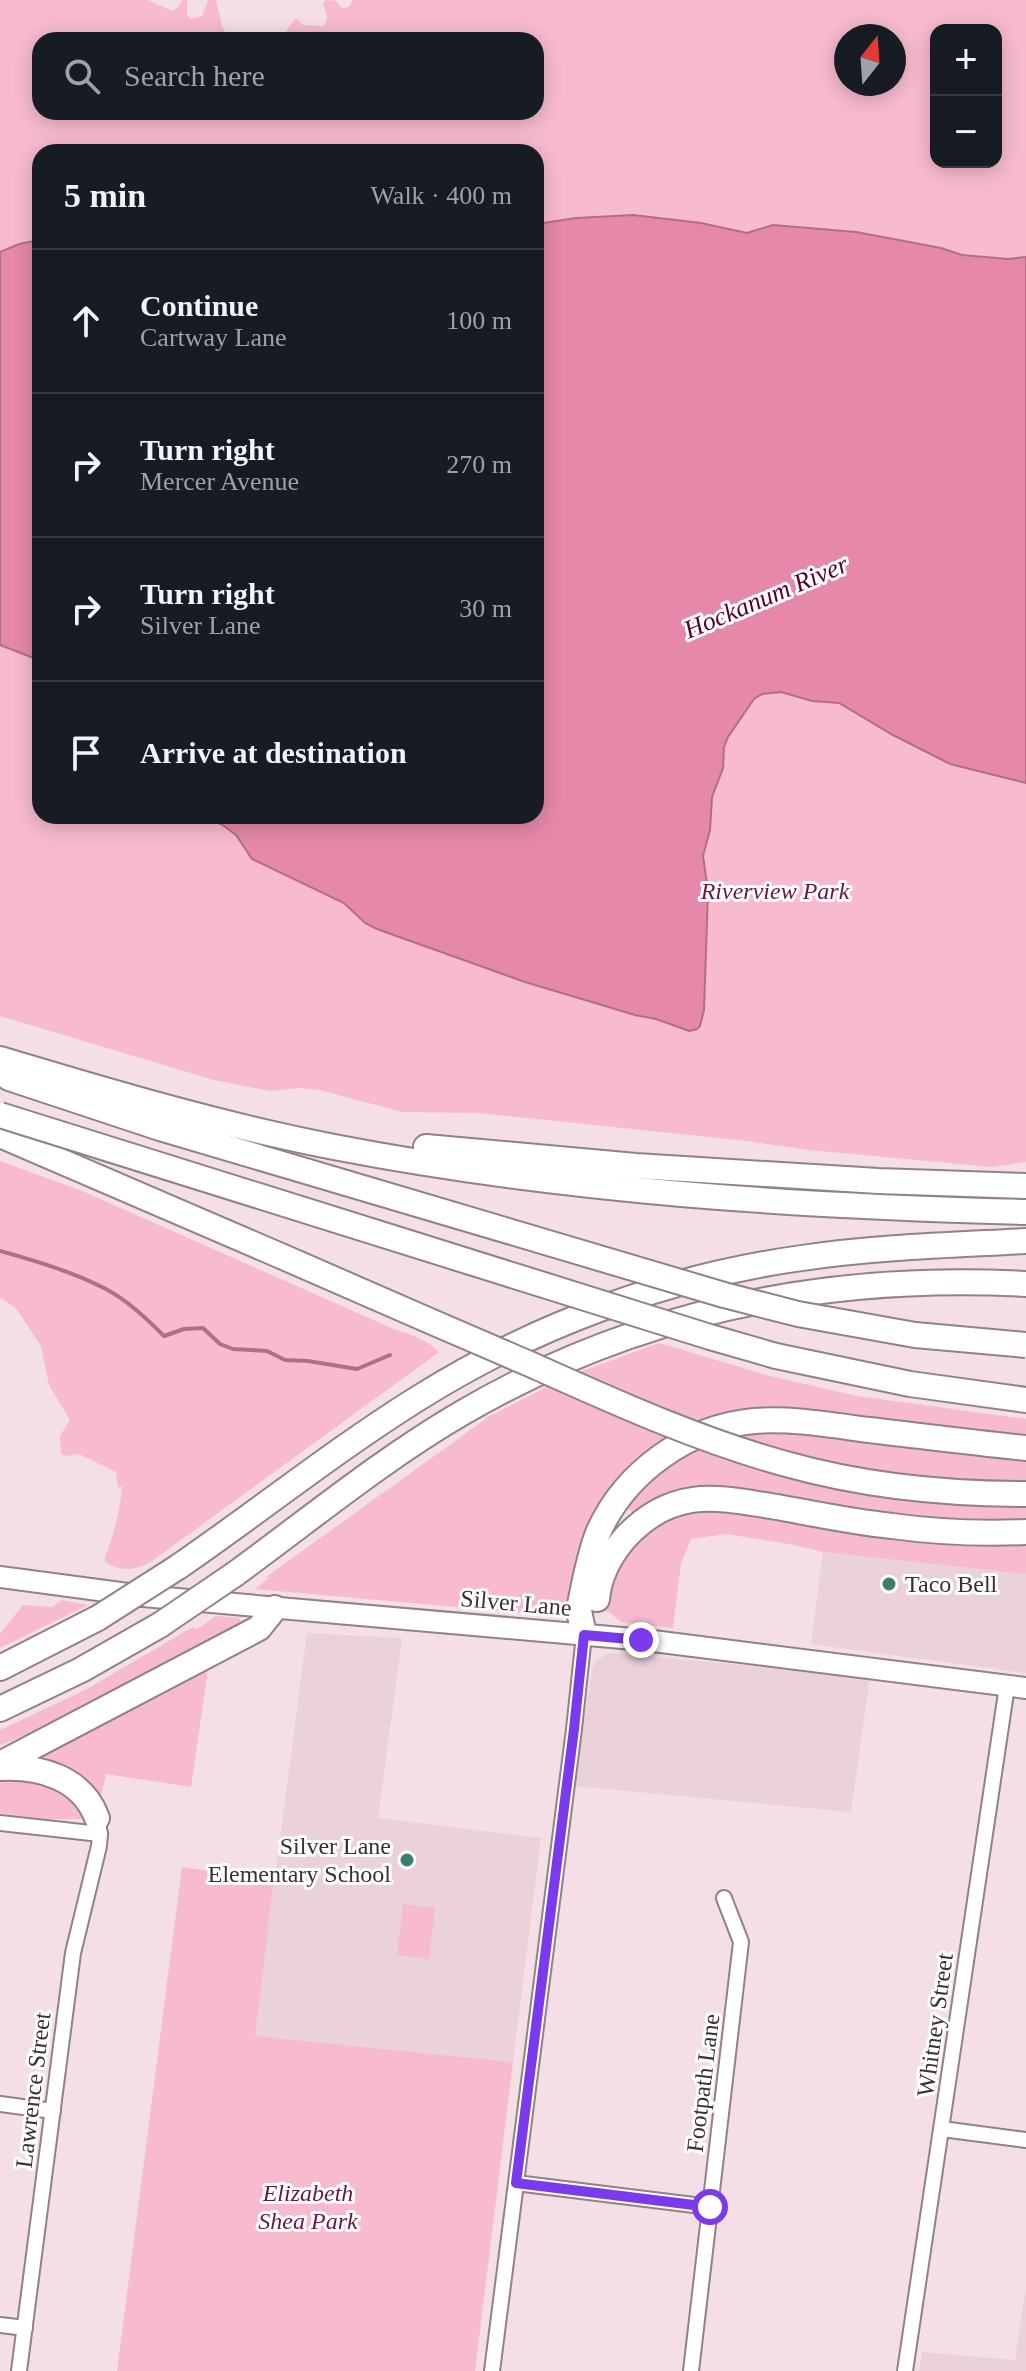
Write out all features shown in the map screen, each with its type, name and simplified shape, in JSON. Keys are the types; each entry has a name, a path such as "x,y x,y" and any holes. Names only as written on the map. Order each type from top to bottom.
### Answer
{"highway":[{"path":"0,1059 157,1105 272,1134 414,1161 605,1188 759,1201 1026,1212"},
{"path":"0,1074 119,1115 779,1310 898,1333 1026,1345"},
{"path":"0,1115 776,1356 910,1384 1026,1400"},
{"path":"272,1134 359,1138 454,1151 620,1165 1026,1186"},
{"path":"0,1135 639,1412 718,1443 786,1464 864,1481 953,1492 1026,1494"},
{"path":"0,1668 98,1618 178,1567 417,1399 503,1351 593,1311 693,1280 786,1260 864,1251 1026,1241"},
{"path":"0,1709 81,1670 160,1625 459,1415 532,1376 617,1340 696,1314 830,1289 915,1281 1026,1284"},
{"path":"584,1635 579,1611 586,1571 607,1515 644,1471 670,1451 706,1433 740,1423 788,1421 1026,1448"},
{"path":"584,1635 595,1613 600,1577 621,1543 654,1514 688,1501 730,1500 923,1530 1026,1532"},
{"path":"0,1766 259,1628 275,1608"},
{"path":"0,1766 25,1768 59,1777 83,1794 91,1804 98,1826"}],"main road":[{"name":"Silver Lane","path":"0,1577 115,1593 711,1648 1016,1687"}],"street":[{"path":"492,2371 584,1635"},
{"name":"Whitney Street","path":"905,2371 1016,1687"},
{"path":"0,1823 98,1826"},
{"name":"Lawrence Street","path":"19,2371 73,1953 97,1860 98,1826"},
{"name":"Footpath Lane","path":"691,2371 741,1942 724,1898"},
{"path":"0,2104 53,2111"},
{"path":"942,2129 1026,2140"},
{"path":"516,2183 710,2207"},
{"path":"0,2325 25,2328"}],"shaded area":[{"path":"823,1552 1026,1574 1026,1673 811,1644"},
{"name":"Silver Lane Elementary School","path":"307,1633 402,1638 378,1818 541,1838 513,2062 254,2036"},
{"path":"609,1653 870,1676 851,1812 574,1786 592,1670 596,1661"},
{"path":"1026,2287 1026,2371 919,2371 922,2352 1015,2360"}],"green space":[{"name":"Riverview Park","path":"0,0 148,0 172,11 182,0 187,0 187,14 191,19 202,16 208,0 216,0 225,32 32,32 32,120 544,120 544,32 285,32 296,18 303,25 324,26 327,18 323,3 327,0 336,1 342,8 349,7 353,0 1026,0 1026,1162 992,1167 478,1113 402,1112 320,1090 299,1088 270,1091 214,1080 0,1016"},
{"path":"0,1161 82,1191 419,1338 439,1352 152,1561 128,1569 111,1565 105,1562 105,1557 116,1522 122,1486 118,1488 116,1472 79,1454 61,1454 60,1436 70,1420 49,1385 41,1346 16,1308 0,1298"},
{"path":"659,1343 770,1376 857,1396 1026,1419 1026,1440 698,1426 574,1374"},
{"path":"550,1385 675,1439 597,1514 578,1552 566,1609 561,1613 548,1615 255,1589 269,1578 266,1577 490,1416"},
{"path":"803,1431 1026,1459 1026,1486 969,1484 848,1469 731,1438 745,1432"},
{"path":"697,1447 1026,1505 1026,1520 960,1522 862,1512 760,1491 761,1496 635,1513 625,1508 649,1477"},
{"path":"691,1507 1026,1541 1026,1574 823,1552 726,1534 691,1539 681,1563 673,1628 621,1622 603,1610 604,1596 634,1537"},
{"path":"62,1600 88,1605 0,1648 0,1634 23,1605 52,1607"},
{"path":"216,1616 239,1618 241,1632 84,1713 0,1745 0,1730 87,1689"},
{"path":"208,1669 191,1787 106,1774 100,1800 37,1761 42,1754 91,1726"},
{"path":"0,1777 26,1777 71,1791 85,1813 83,1819 43,1819 0,1813"},
{"name":"Elizabeth Shea Park","path":"182,1867 274,1880 255,2036 513,2062 475,2371 117,2371"},
{"path":"403,1904 435,1908 429,1959 397,1955"}],"water":[{"name":"Hockanum River","path":"633,215 701,223 747,233 773,225 856,232 962,255 1008,259 1026,257 1026,783 950,764 839,703 812,701 781,692 762,694 754,699 728,737 723,768 712,797 710,830 703,856 708,891 704,1010 700,1026 689,1031 525,982 377,929 365,923 344,903 252,859 236,835 220,824 544,824 544,223"},
{"path":"32,241 32,658 0,645 0,252"}],"waterway":[{"path":"0,1251 67,1272 106,1289 136,1310 164,1336 184,1329 203,1328 220,1344 233,1349 267,1351 285,1360 357,1369 390,1355"}],"place":[{"name":"Taco Bell","path":"889,1584"},
{"name":"Silver Lane Elementary School","path":"407,1860"}],"route":[{"path":"641,1640 584,1635 516,2183 710,2207"}]}
